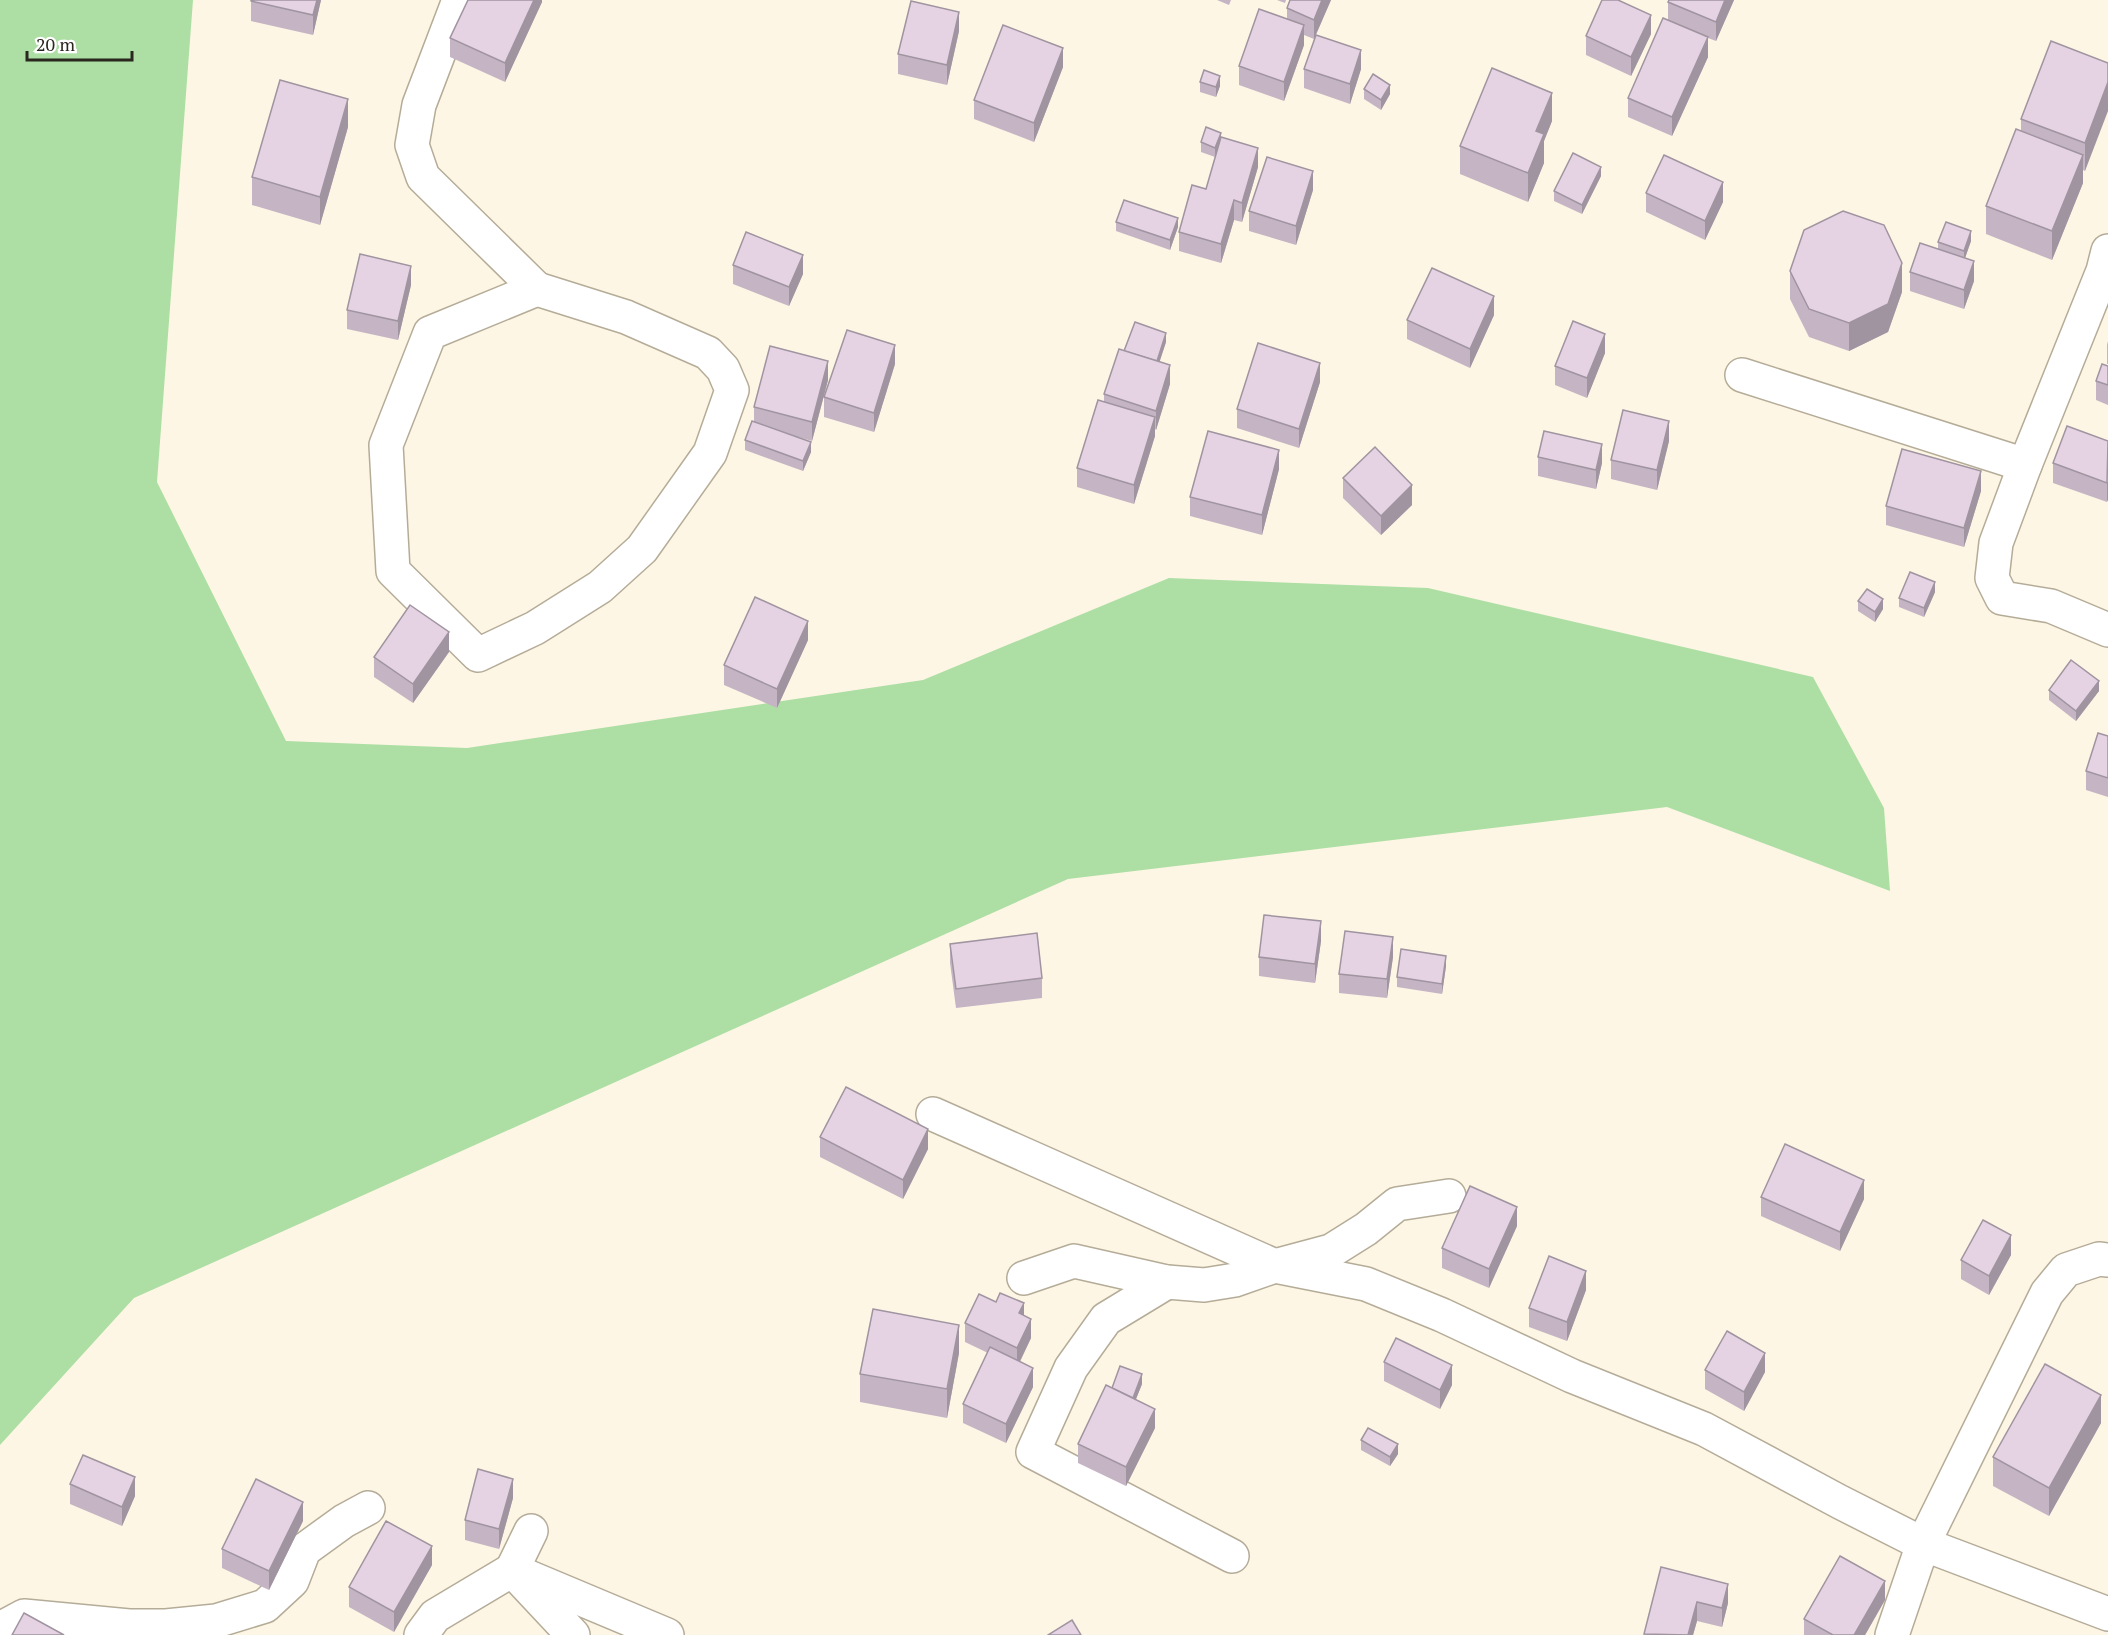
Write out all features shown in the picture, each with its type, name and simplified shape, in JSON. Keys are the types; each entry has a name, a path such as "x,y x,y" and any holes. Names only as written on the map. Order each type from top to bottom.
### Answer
{"street":[{"path":"459,0 419,105 412,145 423,177 537,289 626,317 708,353 723,369 732,390 710,453 642,549 600,587 536,628 477,655 393,571 386,445 430,333 537,289"},
{"path":"2108,251 2103,271 1996,543 1992,578 2002,598 2051,606 2108,630"},
{"path":"1742,375 2025,465"},
{"path":"933,1114 1275,1266 1366,1284 1442,1315 1572,1376 1704,1430 1923,1544 2108,1614"},
{"path":"1024,1278 1074,1262 1167,1282 1204,1285 1235,1280 1275,1266 1331,1251 1366,1229 1397,1204 1449,1196"},
{"path":"1892,1635 1923,1544 2047,1293 2066,1270 2099,1259 2108,1260"},
{"path":"1167,1282 1106,1319 1071,1368 1033,1452 1232,1556"},
{"path":"0,1629 24,1616 129,1626 166,1626 216,1621 265,1606 292,1581 304,1550 344,1521 368,1508"},
{"path":"421,1635 435,1616 512,1570 531,1531"},
{"path":"512,1570 573,1635"},
{"path":"512,1570 667,1635"}],"green space":[{"path":"0,0 193,0 157,482 286,741 467,748 923,680 1169,578 1428,588 1813,677 1884,808 1890,891 1667,807 1068,879 134,1298 0,1445"}],"building":[{"path":"251,0 317,0 313,15"},
{"path":"468,0 534,0 505,63 450,38"},
{"path":"1290,0 1322,0 1314,20 1287,8"},
{"path":"1602,0 1618,0 1651,15 1631,57 1586,36"},
{"path":"1669,0 1725,0 1716,22 1668,2"},
{"path":"911,1 959,12 947,65 898,54"},
{"path":"1259,9 1304,25 1284,82 1239,66"},
{"path":"1663,18 1708,37 1672,117 1628,98"},
{"path":"1003,25 1063,48 1034,123 974,100"},
{"path":"1316,35 1361,50 1350,84 1304,69"},
{"path":"2051,41 2108,63 2108,82 2085,143 2021,119"},
{"path":"1492,68 1552,93 1536,131 1544,134 1528,173 1460,146"},
{"path":"1204,70 1220,76 1216,87 1200,82"},
{"path":"1373,74 1390,85 1381,100 1364,89"},
{"path":"280,80 348,99 320,197 252,177"},
{"path":"1206,127 1221,133 1215,148 1201,142"},
{"path":"2016,129 2083,155 2052,231 1986,206"},
{"path":"1221,137 1258,148 1242,203 1234,200 1221,244 1179,232 1192,185 1206,189"},
{"path":"1573,153 1601,167 1582,205 1554,191"},
{"path":"1664,155 1723,182 1705,221 1646,193"},
{"path":"1267,157 1313,171 1296,226 1249,211"},
{"path":"1124,200 1178,218 1170,240 1116,222"},
{"path":"1843,211 1884,225 1902,263 1888,304 1849,323 1809,309 1790,271 1804,230"},
{"path":"1946,222 1971,231 1964,251 1938,242"},
{"path":"746,232 803,255 789,287 733,265"},
{"path":"1920,243 1974,261 1964,290 1910,272"},
{"path":"360,254 411,266 398,321 347,310"},
{"path":"1432,268 1494,296 1470,349 1407,320"},
{"path":"1573,321 1605,334 1587,378 1555,366"},
{"path":"1135,322 1166,333 1157,361 1124,351"},
{"path":"847,330 895,345 874,413 824,397"},
{"path":"1258,343 1320,363 1299,429 1237,409"},
{"path":"770,346 828,361 812,422 754,407"},
{"path":"1119,349 1170,365 1156,411 1104,394"},
{"path":"2102,364 2108,366 2108,385 2096,381"},
{"path":"1098,400 1155,417 1134,485 1077,468"},
{"path":"1623,410 1669,421 1657,470 1611,460"},
{"path":"752,421 811,442 803,461 745,440"},
{"path":"2067,426 2108,441 2107,483 2053,463"},
{"path":"1208,431 1279,450 1262,515 1190,497"},
{"path":"1544,431 1602,444 1596,470 1538,457"},
{"path":"1375,447 1412,485 1381,516 1343,478"},
{"path":"1902,449 1981,471 1964,528 1886,506"},
{"path":"1910,572 1935,582 1924,608 1899,598"},
{"path":"1867,589 1883,599 1875,612 1858,601"},
{"path":"755,597 808,621 777,689 724,665"},
{"path":"410,605 449,632 413,684 374,657"},
{"path":"2071,660 2099,681 2076,711 2049,690"},
{"path":"2098,733 2108,736 2108,778 2086,771"},
{"path":"1264,915 1321,921 1315,964 1259,957"},
{"path":"1345,931 1393,937 1387,979 1339,974"},
{"path":"1037,933 1042,978 956,989 950,944"},
{"path":"1401,949 1446,956 1442,984 1397,977"},
{"path":"846,1087 928,1129 903,1180 820,1137"},
{"path":"1785,1144 1864,1180 1840,1232 1761,1197"},
{"path":"1470,1186 1517,1207 1489,1269 1442,1248"},
{"path":"1983,1220 2011,1235 1989,1276 1961,1260"},
{"path":"1549,1256 1586,1271 1567,1322 1529,1308"},
{"path":"1000,1293 1024,1303 1019,1313 1031,1319 1017,1348 965,1323 979,1294 996,1302"},
{"path":"873,1309 959,1325 947,1389 860,1374"},
{"path":"1727,1331 1765,1353 1744,1392 1705,1370"},
{"path":"1396,1338 1452,1365 1440,1390 1384,1362"},
{"path":"990,1347 1033,1368 1006,1424 963,1404"},
{"path":"2045,1364 2101,1395 2049,1488 1993,1457"},
{"path":"1120,1366 1142,1374 1133,1398 1112,1388"},
{"path":"1106,1385 1155,1409 1126,1467 1078,1444"},
{"path":"1368,1428 1398,1444 1390,1457 1361,1440"},
{"path":"83,1455 135,1477 122,1507 70,1484"},
{"path":"478,1469 513,1479 499,1529 465,1520"},
{"path":"256,1479 303,1502 269,1571 222,1549"},
{"path":"386,1521 432,1546 394,1612 349,1587"},
{"path":"1840,1556 1885,1581 1854,1635 1833,1635 1804,1619"},
{"path":"1661,1567 1728,1584 1722,1608 1697,1602 1688,1635 1644,1634"},
{"path":"24,1613 64,1635 12,1635"},
{"path":"1072,1620 1081,1635 1048,1635"}]}
